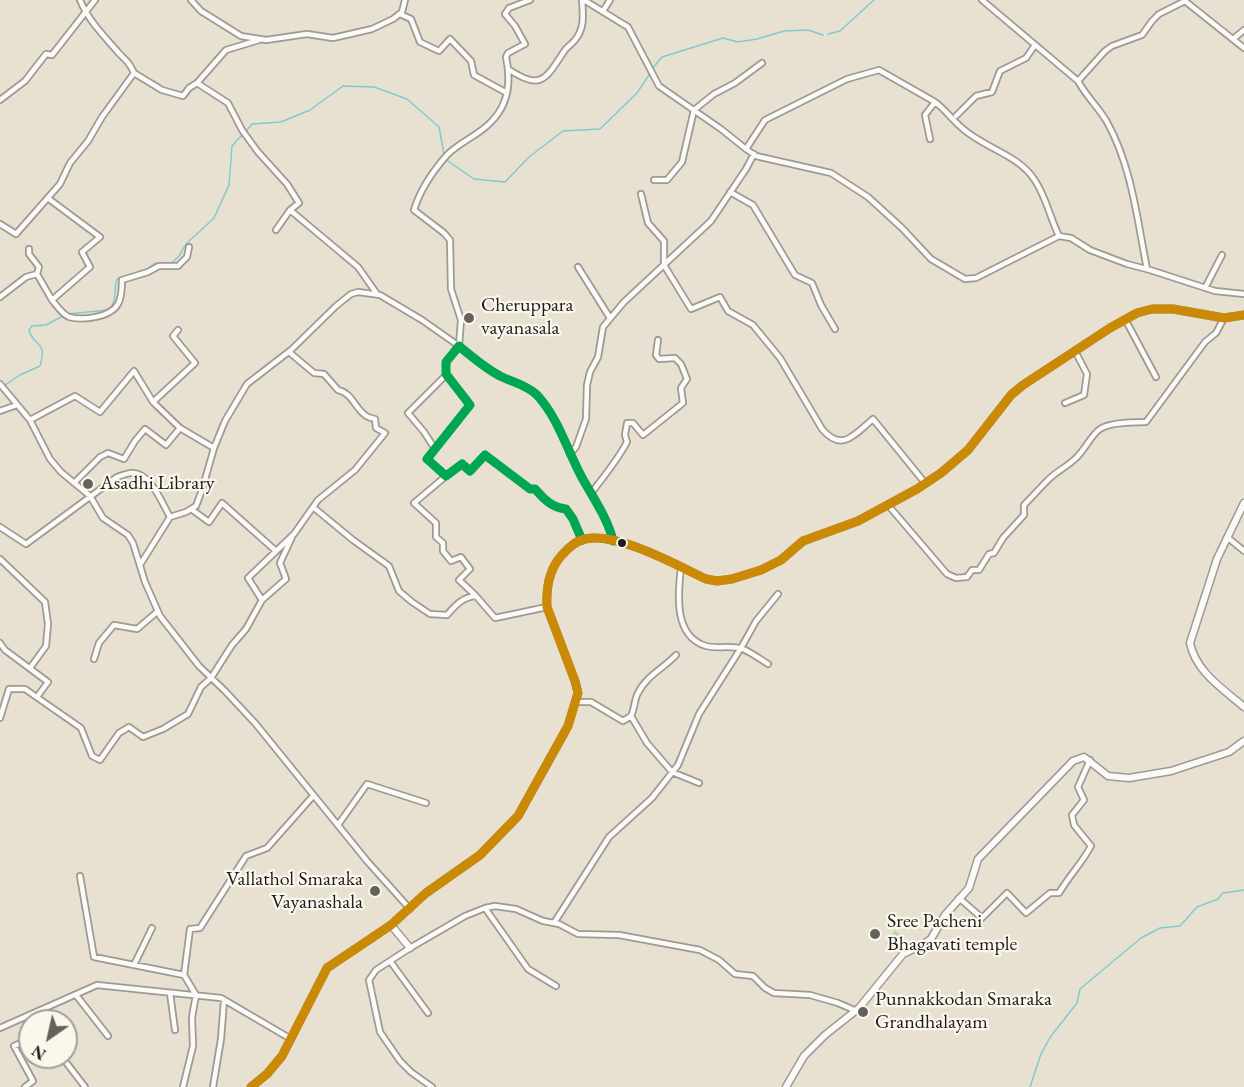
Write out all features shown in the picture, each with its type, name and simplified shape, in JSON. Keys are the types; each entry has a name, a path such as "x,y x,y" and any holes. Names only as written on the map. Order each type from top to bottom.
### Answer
{"main road":[{"path":"252,1087 282,1056 327,968 391,925 426,893 480,855 518,816 568,726 578,693 547,606 546,596 552,570 575,543 593,538 613,541 640,549 706,579 717,581 744,576 781,560 803,541 858,521 941,474 968,450 1011,395 1125,319 1152,309 1173,309 1224,318 1244,315"},
{"path":"1244,503 1227,537 1204,595 1190,643 1192,655 1202,670 1244,707"},
{"path":"786,1087 804,1056 859,1008 903,954 931,939 945,915 969,888 978,859 1073,761 1079,757 1090,760 1108,776 1129,778 1171,771 1229,752 1244,741"},
{"path":"391,925 410,948"}],"street":[{"path":"80,0 85,13 119,54 129,61 134,73 162,90 183,96 226,50 262,39 307,34 333,38 372,29 400,14 405,0"},
{"path":"0,100 25,81 46,54 52,55 95,0"},
{"path":"191,0 201,11 241,36 262,39"},
{"path":"446,476 427,459 470,405 446,375 446,362 459,346 461,320 451,289 450,240 414,210 421,191 445,158 492,122 504,103 510,80 506,57 508,53 525,44 505,14 509,8 530,0"},
{"path":"508,69 519,76 535,81 546,77 556,66 567,47 573,44 582,31 583,0"},
{"path":"583,0 628,27 658,86 754,154 831,173 868,197 903,228 931,259 965,279 976,278 1059,236 1071,238 1090,250 1127,264 1215,291 1244,294"},
{"path":"603,11 610,0"},
{"path":"982,0 1078,81 1084,93 1106,121 1125,162 1147,269"},
{"path":"1078,81 1105,51 1112,46 1142,35 1159,14 1185,1 1244,48"},
{"path":"400,14 411,19 420,42 439,51 450,39 471,61 474,75 507,93"},
{"path":"1233,39 1244,30"},
{"path":"956,116 976,96 992,92 1000,71 1026,58 1035,45"},
{"path":"654,180 667,180 682,162 694,110 762,63"},
{"path":"746,149 765,120 847,79 879,70 935,102 948,111 961,128 987,146 1014,159 1034,179 1059,236"},
{"path":"0,224 16,234 49,199 76,154 88,141 102,117 134,73"},
{"path":"196,82 228,103 242,130 258,152 287,183 299,203 290,210 276,230"},
{"path":"930,139 925,115 935,102"},
{"path":"570,454 576,447 586,419 587,385 598,357 603,327 624,302 711,221 754,154"},
{"path":"730,192 753,205 795,275 812,283 835,328"},
{"path":"641,194 648,223 664,241 664,265 692,309 720,297 728,311 753,325 780,358 830,439 848,440 873,419 925,483"},
{"path":"49,199 100,237 82,252 90,267 52,300"},
{"path":"290,210 358,267 377,294"},
{"path":"29,249 29,254 39,267 37,274 52,300 66,314 96,317 109,313 118,304 122,280 159,266 178,266 187,256 189,247"},
{"path":"1205,288 1222,255"},
{"path":"578,267 610,318"},
{"path":"0,297 26,277 37,274"},
{"path":"140,565 170,517 196,506 225,421 247,384 289,352 336,306 351,294 358,292 377,294 422,320 486,368 537,395 556,421 570,454 592,492 613,541"},
{"path":"888,505 947,574 956,578 967,577 972,570 979,570 989,554 994,553 1003,538 1024,515 1024,505 1048,479 1062,471 1077,457 1096,432 1102,427 1129,422 1146,422 1205,342 1216,333 1224,318"},
{"path":"1125,319 1156,377"},
{"path":"153,402 195,363 173,336 178,330"},
{"path":"592,492 611,469 627,442 625,435 627,423 633,423 643,435 683,403 681,388 687,379 681,364 675,358 659,359 656,355 658,340"},
{"path":"1065,403 1084,394 1087,374 1075,351"},
{"path":"0,718 9,689 25,689 81,728 92,756 100,760 119,733 129,727 143,737 163,729 188,714 201,687 212,678 232,645 246,629 262,600 286,579 280,563 294,534 318,500 355,470 385,433 376,428 375,419 365,415 324,374 314,373 289,352"},
{"path":"30,420 75,396 100,412 134,370 153,402 180,428 214,448"},
{"path":"435,449 408,413 446,375"},
{"path":"0,384 30,420 50,459 90,496 104,518 128,535 158,612 199,666 255,723 313,796 410,909"},
{"path":"0,411 17,405"},
{"path":"74,483 100,457 108,453 124,459 145,429 166,445 180,428"},
{"path":"547,606 495,618 482,601 459,580 470,570 462,557 451,561 443,551 443,543 436,537 436,523 414,503 462,464 470,471 485,455 530,489 535,489 557,508 566,509 582,540"},
{"path":"0,527 26,544 117,477 132,472 144,476 158,494 170,517"},
{"path":"191,509 209,522 222,503 276,551"},
{"path":"313,507 389,566 399,591 430,614 447,615 460,601 471,596 476,596 482,601"},
{"path":"262,600 248,578 294,534"},
{"path":"1227,537 1244,551"},
{"path":"0,559 45,602 48,624 46,646 30,668"},
{"path":"681,567 678,593 682,621 690,636 706,646 741,648 768,664"},
{"path":"554,923 609,837 652,798 678,765 699,714 756,621 778,594"},
{"path":"94,659 99,643 114,625 137,629 158,612"},
{"path":"0,643 5,650 48,682 37,697"},
{"path":"576,702 591,702 622,721 631,716 635,708 636,695 642,685 676,655"},
{"path":"631,716 647,743 672,772 699,783"},
{"path":"959,898 982,918 1007,893 1026,913 1050,893 1059,893 1074,869 1084,859 1090,846 1074,825 1072,815 1084,800 1078,787 1090,760"},
{"path":"338,825 367,784 426,802"},
{"path":"183,1087 193,1046 191,1023 196,995 184,975 190,929 200,928 246,856 267,848 313,796"},
{"path":"81,876 94,957 184,975"},
{"path":"432,1087 400,1061 380,1032 369,980 376,970 410,948 465,916 495,906 516,909 543,921 559,924 578,934 619,935 700,950 719,960 735,974 747,974 756,978 765,988 774,993 810,995 854,1010"},
{"path":"485,908 528,969 555,986"},
{"path":"134,965 152,928"},
{"path":"390,961 428,1013"},
{"path":"42,1009 97,985 196,995 224,1000 291,1039"},
{"path":"170,993 175,1030"},
{"path":"76,994 108,1036"},
{"path":"213,1087 221,1039 224,1000"},
{"path":"2,1026 18,1019"},
{"path":"26,1069 33,1082 26,1087"},
{"path":"71,1069 85,1087"}],"green space":[{"path":"895,930 908,943 899,952 886,943"}],"waterway":[{"path":"828,34 840,31 874,0"},
{"path":"653,68 662,57 723,38 738,42 784,31 808,30 823,35"},
{"path":"445,159 474,179 505,182 529,157 563,131 600,129 637,93 649,75"},
{"path":"246,131 252,124 281,122 310,110 343,86 374,87 407,99 439,127 444,154"},
{"path":"168,264 171,264 186,244 214,218 229,185 232,146 242,135"},
{"path":"144,272 155,263 163,264"},
{"path":"5,385 40,366 42,352 29,330 32,326 46,325 67,314 109,310 114,299 117,279 136,274"},
{"path":"1030,1087 1041,1054 1051,1036 1077,1003 1080,989 1141,938 1160,928 1180,926 1197,907 1218,899 1223,893 1244,890"}],"transit line":[{"path":"251,1087 267,1074 282,1056 327,968 391,925 426,893 480,855 518,816 568,726 578,693 547,607 551,573 558,560 572,545 585,539 614,540 647,551 706,579 717,581 761,570 781,560 803,541 858,521 917,489 941,473 968,450 1011,395 1023,385 1137,313 1152,309 1173,309 1224,318 1244,315"},
{"path":"582,540 566,509 549,502 535,489 530,489 485,455 470,471 462,464 446,476 427,459 470,405 446,374 446,362 459,346 494,373 533,392 545,405 605,519 613,541"}],"place":[{"name":"Cheruppara vayanasala","path":"469,318"},
{"name":"Asadhi Library","path":"88,484"},
{"name":"Vallathol Smaraka Vayanashala","path":"375,891"},
{"name":"Sree Pacheni Bhagavati temple","path":"875,934"},
{"name":"Punnakkodan Smaraka Grandhalayam","path":"863,1012"}]}
